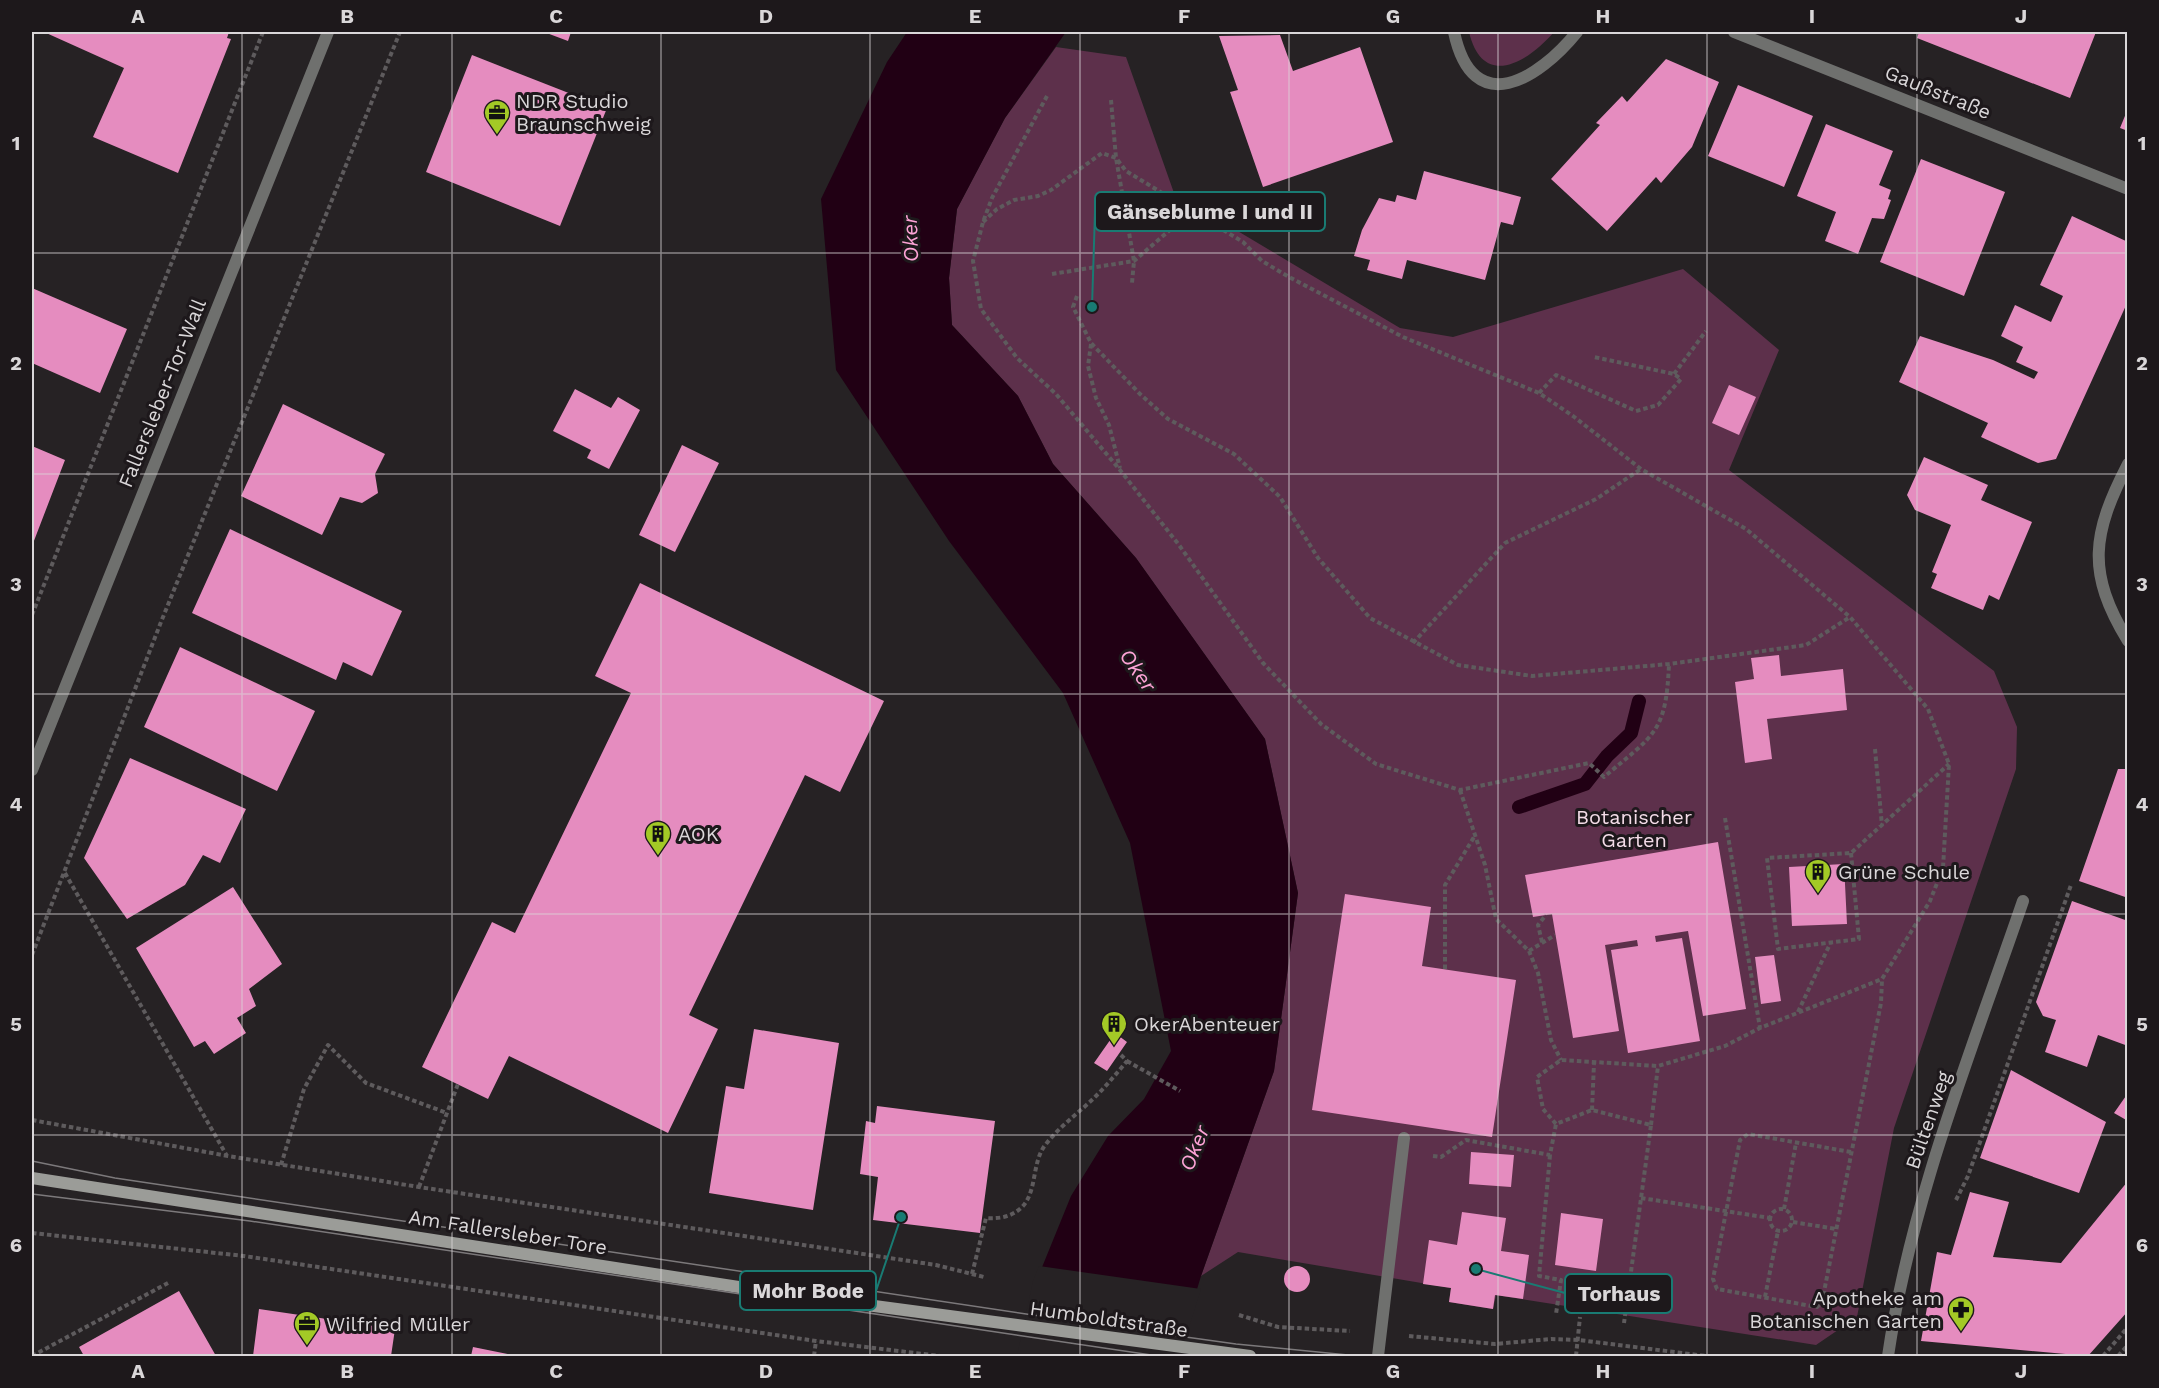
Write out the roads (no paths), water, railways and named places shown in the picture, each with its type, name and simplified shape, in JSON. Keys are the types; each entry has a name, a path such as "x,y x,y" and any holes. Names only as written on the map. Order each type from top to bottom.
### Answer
{"main road":[{"name":"Am Fallersleber Tore","path":"32,1178 597,1266 978,1321"},
{"name":"Humboldtstraße","path":"978,1321 1250,1356"}],"street":[{"name":"Fallersleber-Tor-Wall","path":"32,770 328,32"},
{"path":"1454,32 1461,56 1478,76 1493,83 1511,84 1527,78 1546,64 1577,32"},
{"name":"Gaußstraße","path":"1734,32 2127,189"},
{"path":"2127,464 2100,529 2097,565 2109,611 2127,641"},
{"name":"Bültenweg","path":"1888,1356 1895,1308 1911,1234 2023,900"},
{"path":"1378,1356 1404,1138"}],"water":[{"name":"Oker","path":"907,32 1066,32 1005,118 957,209 949,278 952,325 1018,396 1053,464 1136,558 1265,739 1298,893 1274,1071 1201,1276 1177,1356 1036,1282 1071,1196 1108,1136 1144,1099 1171,1051 1130,843 1063,693 949,541 836,370 821,199 887,62"}],"waterway":[{"path":"1519,807 1585,784 1607,756 1631,733 1639,701"}],"tram line":[{"path":"32,1161 115,1178 1114,1327 1236,1344 1358,1356"},
{"path":"32,1194 250,1221 1158,1356"}],"place":[{"name":"NDR Studio Braunschweig","path":"497,136"},
{"name":"Gänseblume I und II","path":"1092,307"},
{"name":"AOK","path":"658,857"},
{"name":"Grüne Schule","path":"1818,895"},
{"name":"OkerAbenteuer","path":"1114,1047"},
{"name":"Mohr Bode","path":"901,1217"},
{"name":"Torhaus","path":"1476,1269"},
{"name":"Apotheke am Botanischen Garten","path":"1961,1333"},
{"name":"Wilfried Müller","path":"307,1347"}],"park label":[{"name":"Botanischer Garten","path":"1634,828"}]}
